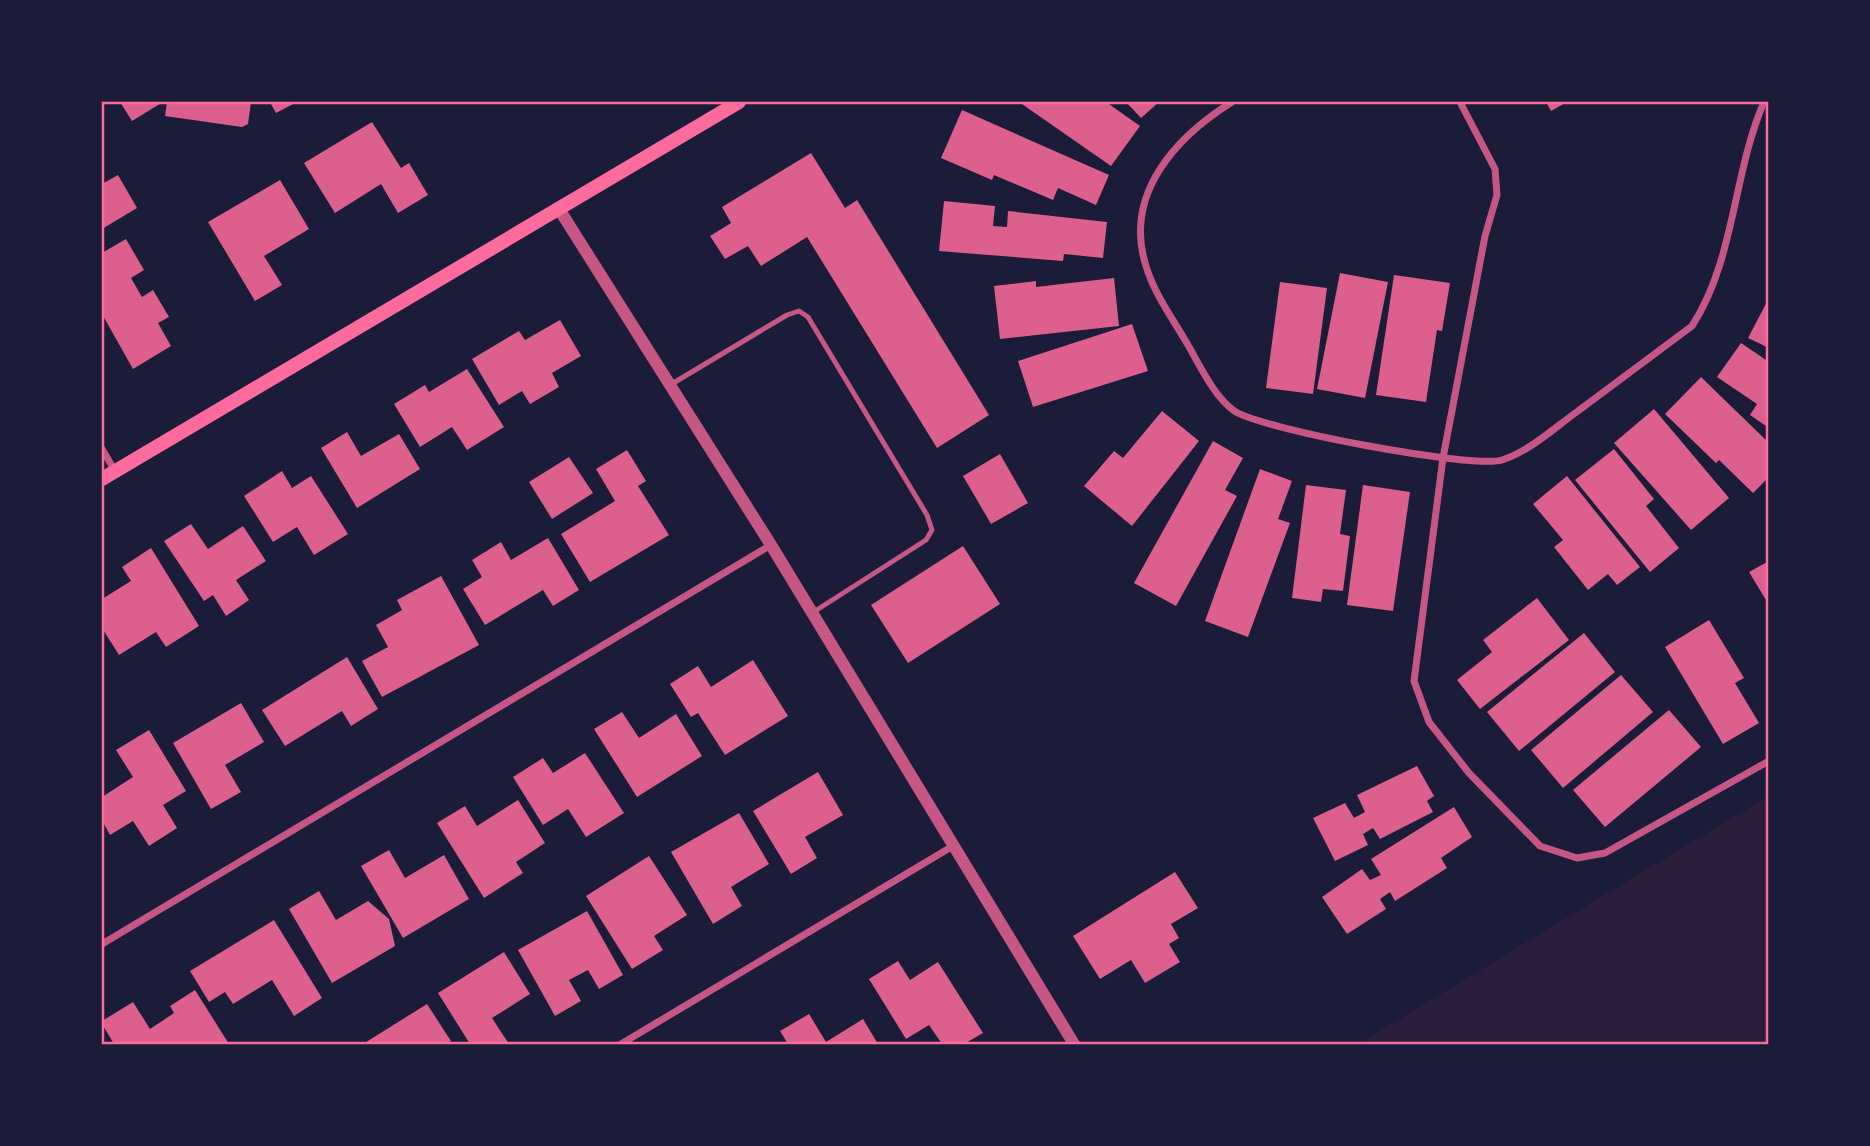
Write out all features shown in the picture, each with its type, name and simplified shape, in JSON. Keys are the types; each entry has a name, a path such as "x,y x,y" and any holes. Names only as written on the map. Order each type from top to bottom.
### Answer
{"main road":[{"path":"102,479 739,102"}],"street":[{"path":"1232,102 1198,123 1165,157 1146,197 1141,226 1145,264 1157,293 1215,389 1233,411 1268,425 1443,458 1500,461 1533,444 1692,326 1707,304 1733,212 1750,134 1764,102"},
{"path":"1460,102 1495,169 1497,195 1485,236 1443,458 1414,681 1429,722 1469,773 1540,846 1577,858 1605,853 1769,761"},
{"path":"559,209 771,545 1074,1045"},
{"path":"102,449 115,471"},
{"path":"102,944 771,545"},
{"path":"621,1045 953,846"}],"lane":[{"path":"670,385 787,315 799,311 808,317 927,515 932,530 926,540 812,613"}],"shaded area":[{"path":"1768,796 1768,1044 1358,1044"}],"building":[{"path":"120,102 163,102 132,121"},
{"path":"167,102 251,102 248,124 242,127 165,116"},
{"path":"270,102 297,102 276,113"},
{"path":"1019,102 1106,102 1140,126 1111,166"},
{"path":"1126,102 1159,102 1141,118"},
{"path":"1546,102 1567,102 1551,111"},
{"path":"962,110 1109,175 1096,205 1058,188 1053,200 994,175 992,180 941,158"},
{"path":"372,122 401,168 409,163 428,195 398,213 381,184 335,213 304,163"},
{"path":"811,153 845,208 857,200 989,415 937,448 807,237 761,266 748,246 725,259 710,236 731,223 722,207"},
{"path":"118,175 137,208 102,229 102,184"},
{"path":"280,180 309,229 264,256 282,285 255,301 208,222"},
{"path":"944,201 995,206 993,226 1007,227 1008,211 1107,222 1103,258 1064,254 1063,261 939,251"},
{"path":"126,239 144,270 131,278 142,297 153,290 169,317 158,323 171,346 133,369 102,314 102,253"},
{"path":"1340,273 1388,282 1365,398 1317,389"},
{"path":"1394,275 1450,283 1442,331 1437,330 1426,402 1376,395"},
{"path":"1114,278 1119,326 1000,339 994,286 1036,281 1036,287"},
{"path":"1280,282 1327,288 1313,394 1266,388"},
{"path":"1769,298 1769,348 1748,338"},
{"path":"560,320 581,356 552,373 559,387 530,404 522,391 499,405 472,359 519,331 525,340"},
{"path":"1132,324 1148,371 1033,407 1018,361"},
{"path":"1741,343 1769,362 1769,428 1750,415 1757,404 1717,377"},
{"path":"467,369 504,427 467,450 452,427 420,447 394,404 425,385 429,392"},
{"path":"1701,377 1769,443 1769,477 1753,493 1719,460 1716,463 1665,414"},
{"path":"1654,409 1729,498 1691,530 1614,443"},
{"path":"1162,411 1199,441 1132,526 1084,486 1114,451 1123,458"},
{"path":"347,432 361,456 399,434 420,469 357,508 321,448"},
{"path":"1213,441 1243,458 1225,490 1237,496 1176,606 1134,583"},
{"path":"1614,449 1654,499 1646,506 1679,548 1650,572 1575,480"},
{"path":"627,450 646,481 638,486 669,535 590,582 561,534 615,501 596,469"},
{"path":"1000,454 1028,503 991,524 963,476"},
{"path":"569,457 593,493 552,519 529,482"},
{"path":"1260,469 1292,481 1278,519 1290,523 1248,637 1205,621"},
{"path":"282,471 292,488 311,476 348,534 314,555 297,527 273,542 244,496"},
{"path":"1567,476 1640,567 1617,585 1608,574 1588,590 1554,547 1563,540 1533,504"},
{"path":"1306,485 1346,490 1340,534 1350,536 1343,591 1323,589 1321,602 1292,598"},
{"path":"1363,485 1410,492 1393,611 1347,605"},
{"path":"191,524 208,549 243,526 266,561 236,580 249,600 226,616 213,595 204,601 164,541"},
{"path":"548,538 579,590 553,606 543,590 485,625 463,589 482,577 472,560 501,542 511,560"},
{"path":"963,546 1000,604 908,663 871,605"},
{"path":"151,548 199,626 166,647 156,632 119,655 102,628 102,599 131,581 122,567"},
{"path":"1769,561 1769,605 1749,572"},
{"path":"441,576 479,645 382,697 362,661 388,647 376,625 402,610 397,600"},
{"path":"1537,598 1569,640 1480,709 1457,680 1492,652 1483,640"},
{"path":"1709,620 1744,678 1735,683 1759,723 1723,744 1665,647"},
{"path":"1584,633 1615,672 1519,751 1487,712"},
{"path":"347,657 378,709 351,726 342,711 285,746 262,710"},
{"path":"753,660 788,716 725,755 698,713 691,717 670,684 698,666 711,687"},
{"path":"1621,675 1653,712 1563,788 1531,750"},
{"path":"241,703 264,742 225,765 241,792 211,809 173,743"},
{"path":"1669,710 1701,747 1605,827 1573,790"},
{"path":"622,712 639,738 676,714 702,756 637,797 594,729"},
{"path":"149,730 186,791 163,805 177,828 149,846 133,821 110,835 102,820 102,797 133,777 116,750"},
{"path":"585,753 624,813 586,837 568,809 543,825 513,777 543,758 553,773"},
{"path":"1417,766 1434,796 1427,801 1433,812 1380,839 1373,828 1363,834 1368,845 1335,861 1313,818 1345,803 1354,818 1365,812 1357,795"},
{"path":"818,772 843,815 805,837 817,858 791,874 753,811"},
{"path":"518,800 545,843 516,862 523,873 484,898 437,823 465,806 477,826"},
{"path":"1454,807 1472,837 1441,858 1447,868 1395,901 1390,892 1380,899 1386,909 1347,934 1322,897 1362,869 1370,880 1381,875 1371,859"},
{"path":"739,813 769,864 731,887 742,906 713,924 671,852"},
{"path":"389,850 405,878 444,855 469,899 403,938 361,866"},
{"path":"649,856 687,915 654,936 663,950 632,969 586,896"},
{"path":"1175,872 1198,908 1171,924 1179,938 1169,944 1180,962 1145,983 1131,960 1100,979 1073,936"},
{"path":"319,891 336,920 368,901 389,919 395,946 332,983 289,909"},
{"path":"587,911 623,975 599,989 588,970 569,980 581,1001 555,1016 518,950"},
{"path":"274,920 322,998 294,1016 272,980 233,1004 225,992 209,1002 190,971"},
{"path":"504,952 530,994 492,1018 509,1044 470,1044 438,993"},
{"path":"898,961 910,980 938,962 983,1033 964,1044 942,1044 929,1025 906,1039 869,979"},
{"path":"195,990 229,1044 114,1044 102,1024 102,1021 133,1002 150,1029 174,1013 170,1006"},
{"path":"427,1004 451,1041 445,1044 363,1044"},
{"path":"809,1014 826,1042 863,1019 878,1044 788,1044 780,1031"}]}
